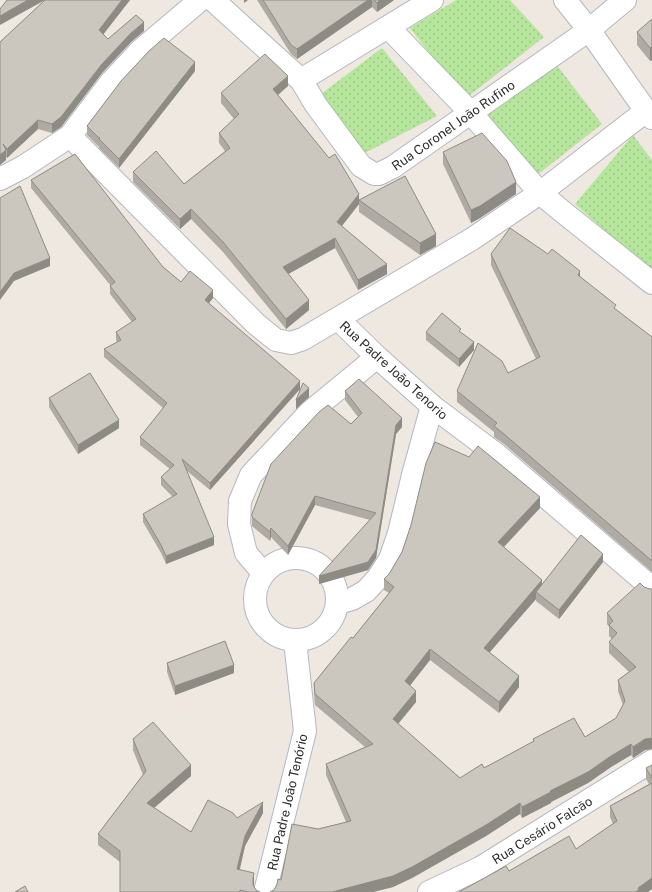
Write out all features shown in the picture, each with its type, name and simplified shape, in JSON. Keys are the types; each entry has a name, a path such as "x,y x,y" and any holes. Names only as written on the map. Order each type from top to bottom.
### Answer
{"street":[{"path":"0,179 23,167 70,136 111,82 140,51 200,0"},
{"name":"Rua Coronel João Rufino","path":"213,0 301,80 316,105 360,166 374,174 379,174 393,167 471,113 589,30 625,0"},
{"path":"301,80 432,0"},
{"path":"338,319 472,240 649,114 566,0"},
{"path":"388,27 471,113 540,193 652,283"},
{"name":"Rua Padre João Tenorio","path":"70,136 256,324 276,340 291,343 303,339 338,319 377,357 432,406 496,454 652,588"},
{"path":"263,573 246,553 239,524 240,501 251,475 310,412 377,357"},
{"path":"338,603 352,599 366,590 378,578 390,559 432,406"},
{"path":"285,558 312,560 332,577 338,603 331,623 315,636 295,640 274,633 259,617 254,594 263,573 285,558"},
{"name":"Rua Padre João Tenório","path":"266,892 305,732 295,640"},
{"name":"Rua Cesário Falcão","path":"429,892 480,868 652,761"}],"green space":[{"path":"456,0 510,0 544,37 465,99 410,28"},
{"path":"382,48 437,116 363,154 321,94"},
{"path":"556,64 602,124 532,179 482,117"},
{"path":"633,135 652,160 652,272 575,204"}],"building":[{"path":"7,0 28,0 0,16 0,9"},
{"path":"45,0 122,0 99,30 108,39 136,15 144,22 131,33 102,64 61,117 52,124 38,120 7,149 3,144 6,150 0,155 0,42"},
{"path":"263,0 368,0 297,49 291,45"},
{"path":"652,19 652,47 650,48 637,32"},
{"path":"164,38 195,62 119,159 87,126 121,81 149,51"},
{"path":"265,54 288,76 273,89 329,158 335,154 359,194 337,222 387,264 358,280 335,238 283,267 309,300 286,319 223,242 191,209 180,219 133,172 156,151 184,184 230,148 219,133 239,114 221,93"},
{"path":"482,133 507,161 516,182 480,206 471,210 443,152"},
{"path":"75,154 163,267 181,282 190,271 213,290 205,300 300,381 210,483 182,459 214,537 166,556 143,514 177,494 161,477 174,465 140,437 167,403 104,349 121,340 116,332 136,319 110,286 115,282 31,180"},
{"path":"405,176 436,234 420,243 359,200"},
{"path":"20,186 50,258 14,273 0,292 0,198"},
{"path":"510,228 548,254 552,249 580,271 578,275 616,305 614,308 652,337 652,561 494,426 497,423 457,391 478,343 502,361 508,373 540,357 491,254"},
{"path":"442,313 461,329 459,331 474,342 459,359 426,332"},
{"path":"90,373 119,420 78,445 49,398"},
{"path":"359,379 402,418 396,425 376,550 368,562 319,576 376,513 315,496 288,546 271,528 270,532 252,517 252,514 271,464 319,412 328,405 351,424 362,413 345,391"},
{"path":"303,383 309,388 296,400"},
{"path":"435,442 469,457 478,446 540,497 498,542 542,580 484,648 519,676 499,702 430,649 405,681 416,691 393,719 460,778 482,764 484,768 534,741 533,739 574,718 585,737 616,718 625,701 618,680 636,667 609,642 617,633 609,625 613,621 607,613 640,583 644,587 652,589 652,738 645,739 633,747 631,744 588,772 522,807 520,803 486,825 412,867 393,876 332,892 270,892 274,890 278,879 281,880 292,824 318,829 351,821 326,764 373,744 315,694 314,683 394,587 384,579 389,574 402,552 411,525 426,463"},
{"path":"581,535 603,554 559,610 536,592"},
{"path":"225,641 234,665 175,686 167,663"},
{"path":"153,722 191,765 147,803 191,832 208,800 233,813 237,818 263,802 245,836 237,869 254,873 253,885 256,890 260,892 240,890 240,892 120,892 120,851 98,834 146,771 133,739"},
{"path":"652,765 652,778 646,768"},
{"path":"652,783 652,878 638,888 639,890 635,892 459,892 506,866 509,871 569,836 576,849 617,821 610,806"},
{"path":"25,886 28,892 15,892"}]}
